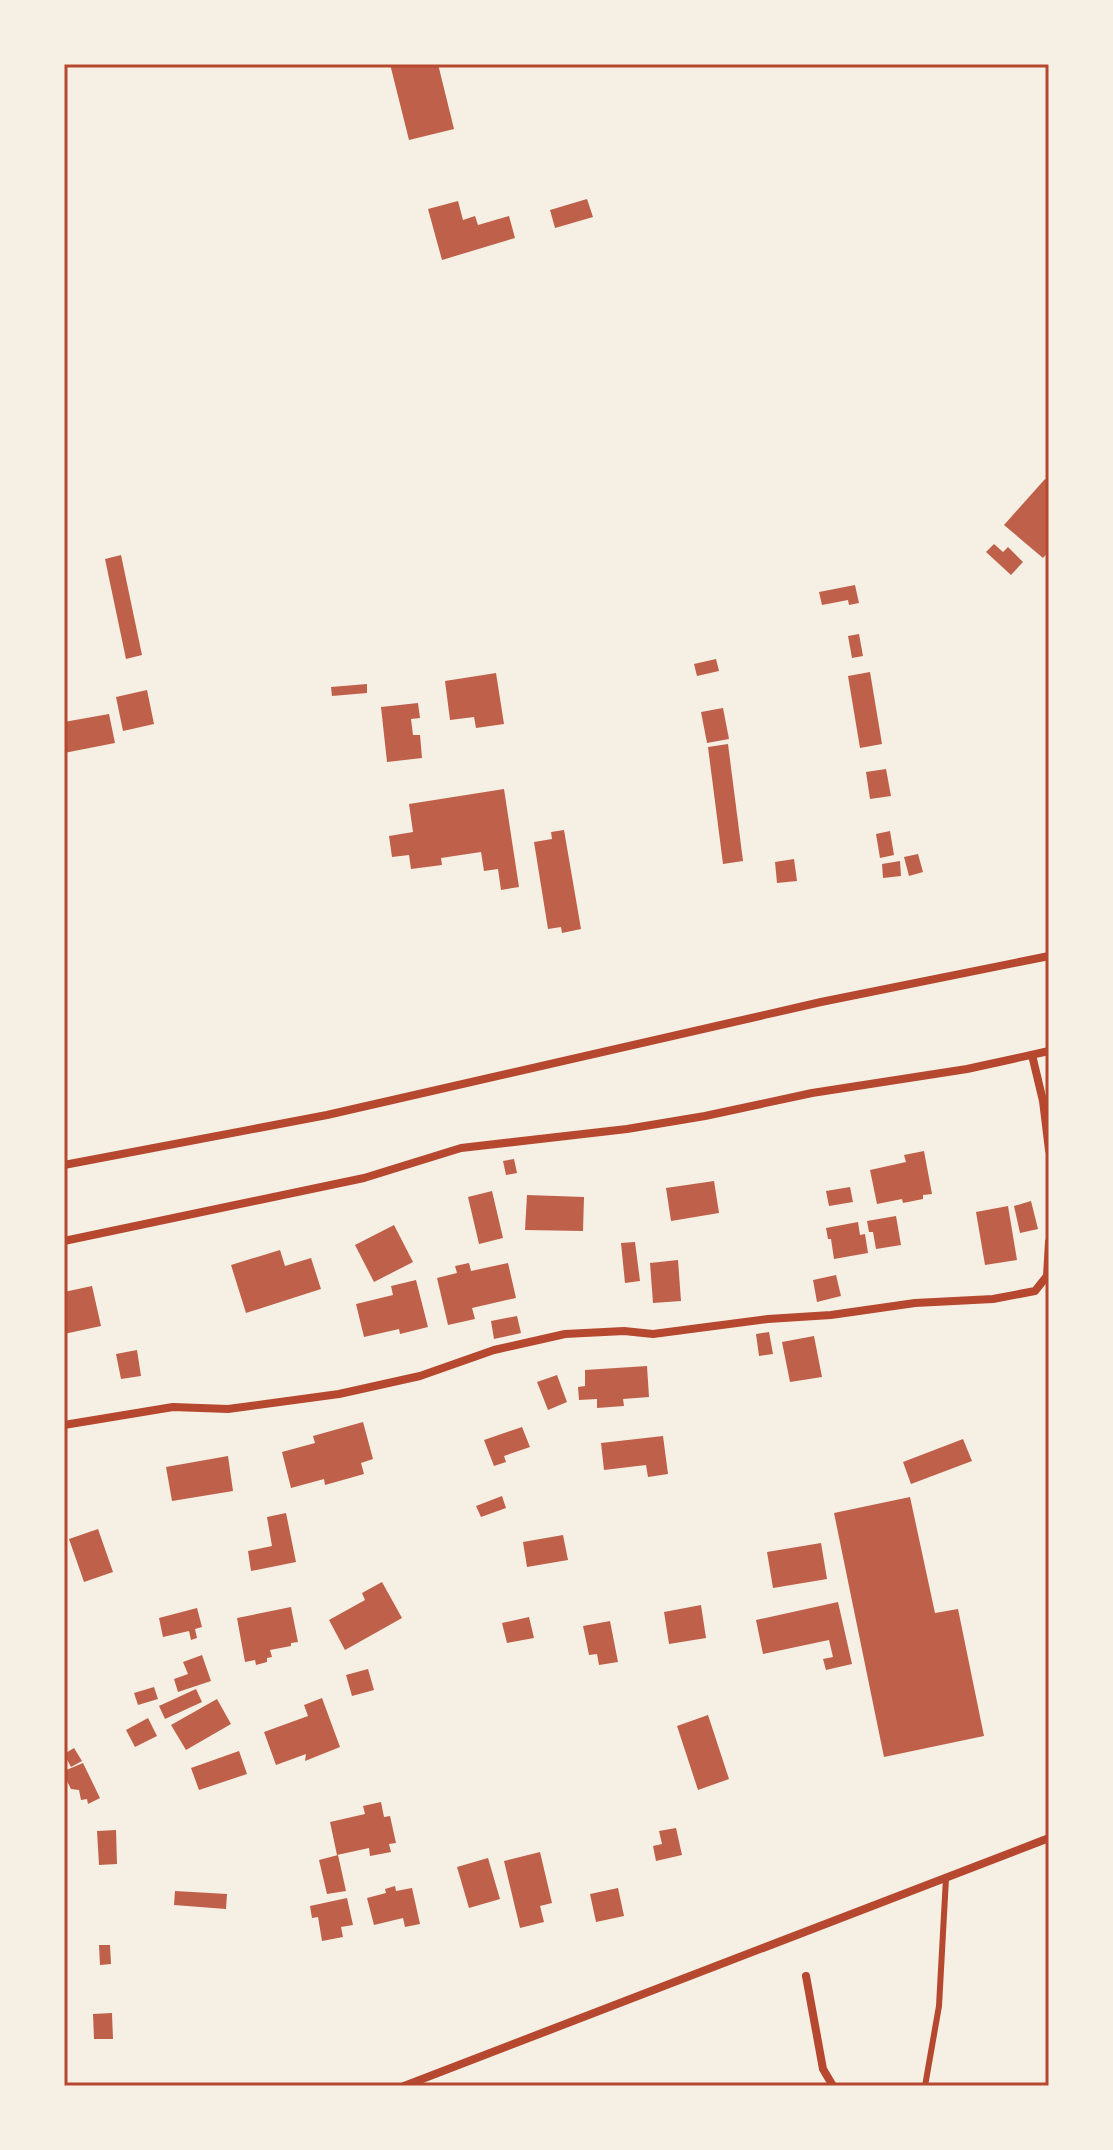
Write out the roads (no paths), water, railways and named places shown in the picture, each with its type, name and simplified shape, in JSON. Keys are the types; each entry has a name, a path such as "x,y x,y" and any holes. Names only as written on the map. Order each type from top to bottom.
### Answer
{"street":[{"path":"64,1165 327,1115 821,1002 1049,956"},
{"path":"64,1241 364,1178 461,1148 627,1129 812,1093 967,1069 1049,1051"},
{"path":"1032,1055 1043,1101 1049,1150"},
{"path":"64,1425 173,1407 228,1409 339,1394 420,1376 494,1350 565,1334 624,1331 653,1334 915,1303 993,1299 1035,1291 1047,1276 1049,1242"},
{"path":"404,2086 1049,1838"},
{"path":"806,1976 823,2069 833,2086"}],"lane":[{"path":"925,2086 939,2006 946,1878"}]}
